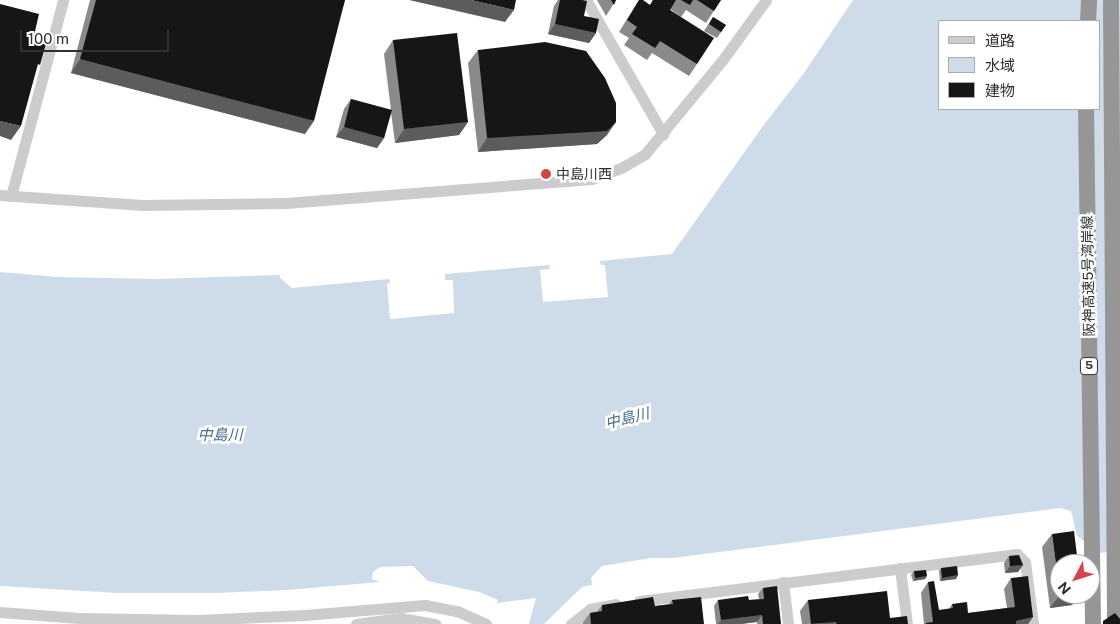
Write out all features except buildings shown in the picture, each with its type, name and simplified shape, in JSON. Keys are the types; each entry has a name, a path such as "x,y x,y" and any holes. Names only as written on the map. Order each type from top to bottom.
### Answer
{"highway":[{"path":"1088,20 1089,0"},
{"name":"阪神高速5号湾岸線","path":"1111,0 1115,624"},
{"name":"阪神高速5号湾岸線","path":"1086,110 1093,624"}],"street":[{"path":"63,0 5,196 143,205 286,203 592,179 607,175 636,161 663,134 724,58 766,0"},
{"path":"586,0 663,134"},
{"path":"571,624 582,614 596,607 1017,554 1025,562 1033,624"},
{"path":"900,568 907,624"},
{"path":"783,582 788,624"},
{"path":"0,612 79,618 197,620 305,615 425,604 457,611 486,624"},
{"path":"356,624 400,618 434,624"}],"water":[{"name":"中島川","path":"853,0 1120,0 1120,550 1101,553 1077,536 1071,511 1060,508 673,558 651,558 602,566 591,578 593,590 592,585 582,587 544,624 529,624 536,598 497,603 498,600 479,592 428,581 413,566 380,567 373,572 372,579 380,582 287,590 216,593 118,593 0,586 0,272 57,277 156,279 280,275 280,278 292,288 389,279 390,283 387,284 390,319 454,313 453,280 445,280 445,274 549,265 550,269 540,270 543,302 608,297 605,265 601,265 600,261 672,254 763,126 804,73"}],"place":[{"name":"中島川西","path":"546,174"}]}
